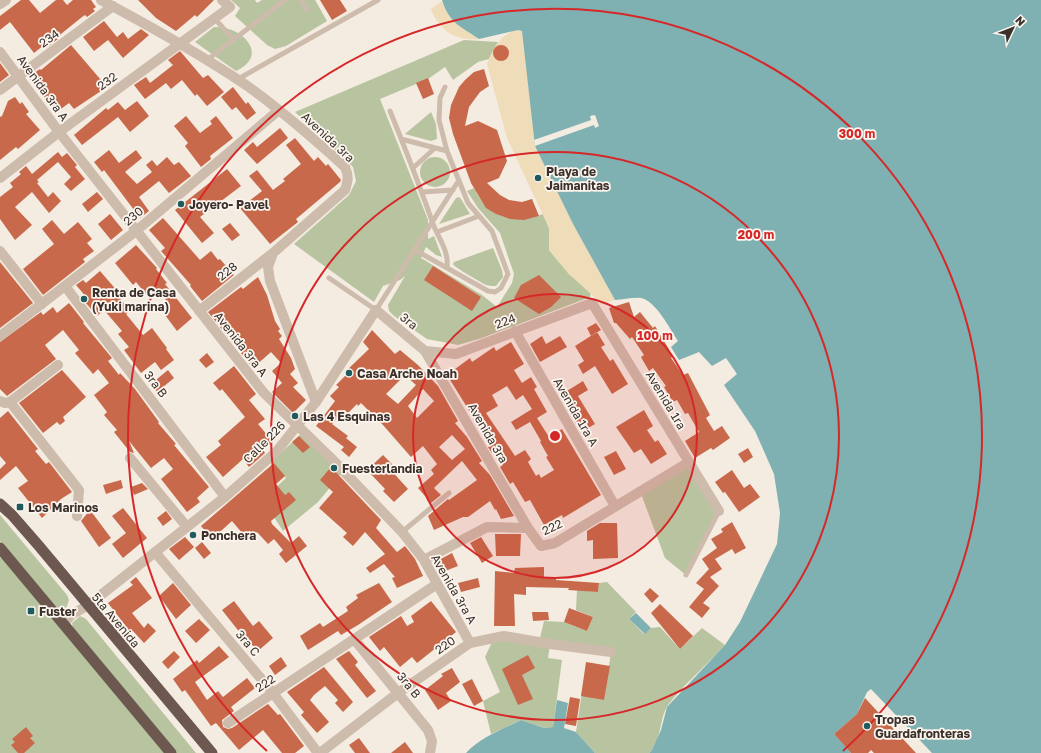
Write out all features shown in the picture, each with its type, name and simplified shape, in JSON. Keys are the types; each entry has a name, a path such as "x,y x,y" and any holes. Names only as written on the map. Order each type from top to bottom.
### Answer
{"highway":[{"name":"5ta Avenida","path":"1,506 12,514 87,606 212,753"},
{"path":"0,548 171,753"}],"street":[{"path":"0,4 6,0"},
{"name":"Avenida 3ra","path":"101,0 179,44 237,80 279,110 345,167 348,174 348,181 345,190 273,253"},
{"path":"222,0 232,4"},
{"name":"232","path":"0,178 59,132 215,19 232,4"},
{"name":"234","path":"0,90 113,6"},
{"name":"Avenida 3ra A","path":"0,52 59,132 264,393 331,458 402,532 424,560 470,643"},
{"name":"230","path":"0,336 136,231 279,110"},
{"path":"0,250 42,304"},
{"path":"273,253 268,267 270,281 316,402"},
{"name":"228","path":"199,311 273,253"},
{"name":"3ra B","path":"66,286 225,497"},
{"name":"224","path":"425,351 456,354 592,303"},
{"name":"Avenida 1ra","path":"592,303 719,511"},
{"name":"3ra","path":"376,310 425,351"},
{"name":"Calle 226","path":"64,624 71,615 87,606 225,497 276,452 298,427 316,402 376,310"},
{"name":"Avenida 1ra A","path":"515,331 615,506"},
{"name":"Avenida 3ra","path":"425,351 528,528"},
{"path":"58,365 5,401 79,490 77,516"},
{"path":"130,458 187,527"},
{"name":"222","path":"424,560 487,527 528,528 541,546 555,543 689,462"},
{"name":"3ra C","path":"155,552 273,693 319,753"},
{"name":"222","path":"228,723 437,584"},
{"name":"220","path":"319,753 398,693 470,643 504,636 611,652"},
{"name":"3ra B","path":"354,639 428,730 432,741 430,753"}],"lane":[{"path":"206,60 284,0"},
{"path":"301,0 307,10"},
{"path":"237,80 378,0"},
{"path":"215,19 233,39"},
{"path":"415,250 488,291 495,292 506,280 508,274 492,232 468,203 447,151 439,120 440,98 445,87"},
{"path":"390,111 423,192 432,223 447,253 447,267"},
{"path":"401,138 447,151"},
{"path":"413,168 435,148"},
{"path":"423,192 453,190 459,180"},
{"name":"Calle 226","path":"376,310 453,190"},
{"path":"437,232 479,216"},
{"path":"329,278 376,310"},
{"path":"402,532 449,493"},
{"path":"686,575 719,511"}],"green space":[{"path":"231,0 255,0 257,3 262,0 315,0 327,21 286,46 275,49 267,45 235,16 240,8"},
{"path":"214,27 234,31 248,42 252,50 251,57 246,64 236,71 195,42"},
{"path":"464,40 498,42 489,59 478,62 453,80 445,67 428,79 380,99 428,220 428,239 434,236 442,257 436,255 426,247 421,258 482,295 497,307 512,283 514,274 500,233 478,208 467,191 474,188 487,206 502,216 512,219 521,219 543,214 549,228 549,250 569,274 591,293 590,297 482,338 458,345 427,339 389,311 388,305 405,276 400,280 383,286 374,302 294,244 349,195 356,181 353,167 295,112"},
{"path":"431,112 436,124 437,139 431,141 405,134"},
{"path":"435,157 446,161 450,172 446,183 435,187 424,183 420,172 424,161"},
{"path":"459,197 470,214 439,224 456,198"},
{"path":"493,248 502,270 503,277 496,286 486,285 453,264 454,262"},
{"path":"301,434 341,474 318,502 283,531 263,500 286,478 272,461"},
{"path":"689,462 719,511 686,575 665,558 640,491"},
{"path":"0,515 67,595 69,600 66,609 62,611 57,610 0,541"},
{"path":"5,554 171,753 0,753 0,558"},
{"path":"607,582 636,612 629,619 644,634 651,628 660,627 680,649 702,628 725,645 668,705 653,748 649,753 595,753 576,732 582,692 593,698 604,700 611,652 550,645 548,658 562,660 553,727 544,728 521,720 491,734 483,701 500,692 485,657 494,638 539,642 544,621 564,622 587,631 593,617 576,610 577,590 598,592 599,583"},
{"path":"80,616 86,619 196,753 176,753 73,629 72,623"}],"sand":[{"path":"442,1 448,15 452,20 461,28 479,39 456,36 444,29 434,17 431,9"},
{"name":"Playa de Jaimanitas","path":"518,29 522,31 523,34 535,146 573,224 615,300 602,304 569,274 549,250 549,228 507,138 487,64 498,42 507,34"}],"water":[{"path":"442,0 1041,0 1041,753 932,753 871,689 867,692 857,714 834,734 851,753 649,753 652,750 661,730 667,707 725,645 740,622 777,544 780,513 774,474 755,431 724,385 737,374 726,358 712,366 699,352 679,360 671,347 678,341 662,316 652,304 641,298 615,300 573,224 535,146 522,31 518,30 479,39 452,19 448,14"},
{"path":"636,613 651,628 645,634 629,619"},
{"path":"557,700 568,703 564,728 576,732 595,753 466,753 478,742 521,720 544,728 553,727"}],"pier":[{"path":"595,115 599,126 595,128 594,125 535,146 534,140 591,120 590,116"}],"building":[{"path":"21,0 29,0 40,13 56,0 63,0 67,5 73,0 91,0 96,7 93,9 95,11 87,17 85,15 82,17 46,48 44,45 34,53 10,22 0,30 0,16"},
{"path":"138,0 214,0 197,17 195,15 176,31 156,18"},
{"path":"320,0 340,0 347,11 332,20"},
{"path":"104,21 117,37 123,32 128,39 141,29 149,35 123,58 108,40 94,51 83,37"},
{"path":"71,45 107,87 74,109 69,103 57,112 28,77 40,69 41,70"},
{"path":"501,45 508,50 509,53 504,60 501,61 494,56 493,53 498,46"},
{"path":"180,51 203,78 208,75 224,92 207,106 197,94 195,96 182,80 171,89 166,83 145,99 134,85 146,77 150,83 173,65 168,60"},
{"path":"0,63 9,75 0,82"},
{"path":"484,69 489,86 480,92 469,107 465,126 478,121 497,130 507,161 499,178 487,183 500,195 509,200 522,202 532,199 539,216 524,220 510,219 496,214 486,208 471,183 453,134 449,118 451,105 459,87 474,72"},
{"path":"428,78 434,94 423,99 416,83"},
{"path":"233,87 246,104 248,102 256,113 247,120 236,107 232,110 221,97"},
{"path":"15,97 20,104 22,102 29,112 26,114 40,130 18,149 16,147 0,160 0,117 2,116 8,101"},
{"path":"137,101 149,116 130,132 118,117 82,145 74,135 106,108 108,110 118,102 125,110"},
{"path":"186,116 200,133 212,124 210,121 216,116 233,138 210,156 211,159 201,167 185,146 188,143 174,126"},
{"path":"280,128 288,138 257,164 244,150 253,142 257,147"},
{"path":"295,138 314,161 318,157 326,166 328,164 341,180 296,219 298,222 270,244 240,208 262,191 249,176 257,170 273,190 285,181 283,179 301,164 286,145"},
{"path":"109,150 119,163 136,150 142,158 125,172 137,184 152,172 146,165 152,160 157,166 167,157 174,165 179,162 191,176 169,193 159,181 139,197 149,211 140,218 104,170 102,172 94,162"},
{"path":"58,152 62,157 67,153 77,165 75,167 85,179 71,191 64,184 71,177 58,162 37,180 39,182 37,183 48,197 53,192 61,201 49,213 32,192 15,207 32,225 15,240 0,219 0,197 13,187 10,183 21,174 19,172 26,166 32,174"},
{"path":"227,169 241,186 200,217 214,233 202,243 175,210"},
{"path":"97,192 103,199 88,212 82,204"},
{"path":"110,214 123,230 111,240 98,224"},
{"path":"163,218 200,260 211,251 234,275 202,301 190,286 191,285 161,251 165,248 149,230"},
{"path":"52,220 64,234 78,222 92,239 87,243 94,251 83,259 85,262 43,295 23,269 54,244 42,229"},
{"path":"230,223 240,235 232,241 222,229"},
{"path":"136,245 157,268 156,269 167,283 165,284 192,318 177,331 162,311 170,305 158,290 149,298 136,282 133,285 115,263"},
{"path":"0,262 33,303 0,328"},
{"path":"433,266 481,297 472,311 424,280"},
{"path":"100,271 119,293 117,295 130,311 126,314 143,335 152,328 167,348 166,349 174,360 161,370 155,362 141,373 124,350 129,347 118,334 122,331 104,310 97,316 85,302 88,299 76,285 83,280 86,283"},
{"path":"539,275 561,297 551,307 539,314 514,298 521,285"},
{"path":"258,277 267,295 275,321 280,329 278,331 282,336 279,339 291,358 295,369 290,374 298,383 293,387 306,400 293,413 272,392 282,383 272,371 281,363 271,352 253,368 208,312 241,287 243,289"},
{"path":"629,302 634,317 640,312 653,328 655,326 673,356 671,358 683,375 688,373 710,415 706,418 714,431 722,426 730,438 713,450 711,448 695,458 685,441 699,432 688,413 685,414 677,400 673,402 664,387 666,386 653,368 649,371 641,357 644,355 632,337 630,339 616,323 614,323 609,308"},
{"path":"69,303 84,322 83,323 112,358 108,361 119,375 120,373 135,389 159,422 158,423 176,444 174,445 209,487 197,498 200,502 187,512 161,479 173,469 164,458 151,468 129,441 134,453 130,452 114,432 117,430 104,415 107,412 94,395 109,383 98,369 93,374 75,353 79,350 63,330 45,345 56,359 7,396 0,389 0,342 41,312 43,315 53,307 57,313"},
{"path":"596,323 601,330 591,336 587,328"},
{"path":"372,330 395,354 400,350 418,365 438,386 458,421 455,423 467,437 482,461 479,463 490,475 514,516 501,519 490,501 468,517 463,517 434,530 428,516 448,499 449,500 477,480 462,461 434,488 441,495 431,503 418,488 434,474 431,470 437,464 423,446 411,457 361,403 358,406 357,404 348,413 344,410 332,424 348,436 346,438 357,447 349,457 341,450 344,447 316,426 335,401 330,396 339,387 336,385 348,373 346,371 369,349 363,342","holes":["405,375 416,385 398,404 386,394","423,389 434,401 417,418 408,406","452,435 465,449 452,460 439,447"]},
{"path":"597,332 605,345 601,347 610,361 613,359 628,384 612,394 595,366 583,374 578,365 584,361 575,346"},
{"path":"542,336 546,344 560,336 567,347 540,362 530,344"},
{"path":"511,342 524,364 514,370 522,383 531,377 537,387 534,389 547,412 537,418 549,437 562,429 601,495 563,518 562,515 544,525 530,500 525,502 513,482 510,484 500,467 503,465 494,451 492,453 488,447 495,443 479,417 475,420 447,375 470,358 472,362 494,347 496,351","holes":["507,386 516,400 523,395 532,409 511,422 516,430 530,422 541,441 540,442 548,456 546,457 554,470 541,478 539,474 536,476 528,462 531,459 525,450 515,456 486,413 498,406 492,395"]},
{"path":"207,353 214,362 206,368 199,360"},
{"path":"234,366 256,394 249,400 265,419 258,424 273,442 263,450 265,453 249,467 243,459 223,477 206,457 221,445 218,441 245,417 222,389 220,391 213,383"},
{"path":"62,370 86,397 63,417 65,421 60,425 57,422 43,433 19,403"},
{"path":"168,370 174,378 157,392 151,384"},
{"path":"583,381 588,390 578,396 595,424 583,431 562,394"},
{"path":"644,410 653,426 647,430 655,442 658,440 667,454 651,464 641,449 634,453 616,427"},
{"path":"8,411 38,449 35,451 46,464 49,462 72,492 61,499 42,518 18,488 28,481 16,466 0,480 0,469 6,463 0,456 0,418"},
{"path":"299,436 310,447 303,453 292,442"},
{"path":"748,448 753,457 744,463 738,454"},
{"path":"616,451 626,469 614,475 604,457"},
{"path":"383,455 392,464 389,468 408,489 394,502 383,491 385,489 367,470"},
{"path":"274,463 285,476 276,484 285,495 289,492 296,500 271,521 272,524 291,543 299,536 307,546 286,563 279,554 283,550 274,539 268,544 257,532 248,540 232,521 212,539 201,526"},
{"path":"331,467 381,520 376,528 397,552 405,546 415,559 423,576 397,588 392,578 395,577 384,564 370,573 366,568 385,554 365,532 353,546 343,537 347,533 319,508 333,492 320,480"},
{"path":"732,470 744,488 750,484 760,497 739,512 725,492 723,493 715,482"},
{"path":"121,480 123,488 106,494 103,485"},
{"path":"142,483 148,489 134,495 131,487"},
{"path":"123,508 147,538 123,558 112,544 126,533 112,516"},
{"path":"90,510 111,538 99,547 81,521"},
{"path":"166,511 172,519 163,526 157,518"},
{"path":"732,522 746,548 735,554 732,549 715,559 722,569 710,577 719,586 703,603 710,608 702,618 689,607 704,589 696,583 709,569 702,559 717,548 711,539 723,532 721,529"},
{"path":"600,523 617,523 618,558 593,559 593,540 587,541 587,531"},
{"path":"495,534 521,534 520,556 496,556"},
{"path":"185,537 194,547 179,560 169,549"},
{"path":"481,537 493,556 482,563 470,543"},
{"path":"202,542 211,553 204,559 195,548"},
{"path":"452,553 458,566 440,573 435,562"},
{"path":"544,567 544,578 599,583 598,592 568,590 569,588 526,587 526,595 514,594 515,626 494,626 495,571 514,573 515,568"},
{"path":"136,577 152,598 132,613 144,628 148,623 156,631 144,643 133,631 129,634 123,627 125,625 108,603 133,585 130,582"},
{"path":"478,578 480,587 461,592 458,583"},
{"path":"173,583 191,605 176,619 159,596"},
{"path":"379,583 392,602 341,635 338,631 308,650 300,636 320,623 323,627 348,611 346,607 358,598 356,595"},
{"path":"650,588 659,596 652,603 644,594"},
{"path":"234,601 253,626 259,621 273,638 258,651 237,629 222,610"},
{"path":"431,601 456,632 417,663 412,657 400,667 384,647 380,651 369,637 401,616 407,626 414,622 411,616"},
{"path":"660,604 693,636 680,649 651,613"},
{"path":"569,608 593,617 587,631 564,622"},
{"path":"532,612 548,612 549,620 533,621"},
{"path":"199,619 210,630 196,643 185,631"},
{"path":"219,646 229,657 195,682 207,700 218,691 223,697 247,678 255,688 231,707 234,711 222,720 223,727 228,729 232,728 268,704 278,715 280,714 304,746 295,753 282,753 263,730 239,750 216,723 211,726 185,690 182,692 173,679 197,660 199,663"},
{"path":"174,651 180,657 168,669 162,662"},
{"path":"349,651 358,662 355,665 376,691 367,698 336,659"},
{"path":"528,655 535,668 522,675 533,699 518,705 502,669"},
{"path":"281,657 287,666 275,675 269,666"},
{"path":"586,662 610,666 604,700 581,696"},
{"path":"324,667 353,702 343,712 335,703 338,700 325,686 314,695 310,700 329,722 317,733 301,715 304,712 287,692"},
{"path":"452,668 460,682 446,693 451,701 438,710 425,690 443,676 441,674"},
{"path":"472,679 483,701 474,706 462,684"},
{"path":"570,697 580,699 576,726 565,724"},
{"name":"Tropas Guardafronteras","path":"865,698 916,753 874,753 871,750 868,753 851,753 834,734 857,714"},
{"path":"26,727 33,736 30,738 35,743 24,753 18,753 11,745 15,742 12,739"},
{"path":"359,738 370,753 355,753 349,745"},
{"path":"405,742 413,753 391,753"}],"place":[{"name":"Playa de Jaimanitas","path":"538,178"},
{"name":"Joyero- Pavel","path":"181,204"},
{"name":"Renta de Casa (Yuki marina)","path":"84,299"},
{"name":"Casa Arche Noah","path":"349,373"},
{"name":"Las 4 Esquinas","path":"295,416"},
{"name":"Fuesterlandia","path":"334,468"},
{"name":"Los Marinos","path":"20,507"},
{"name":"Ponchera","path":"193,535"},
{"name":"Fuster","path":"31,611"},
{"name":"Tropas Guardafronteras","path":"867,726"}]}
